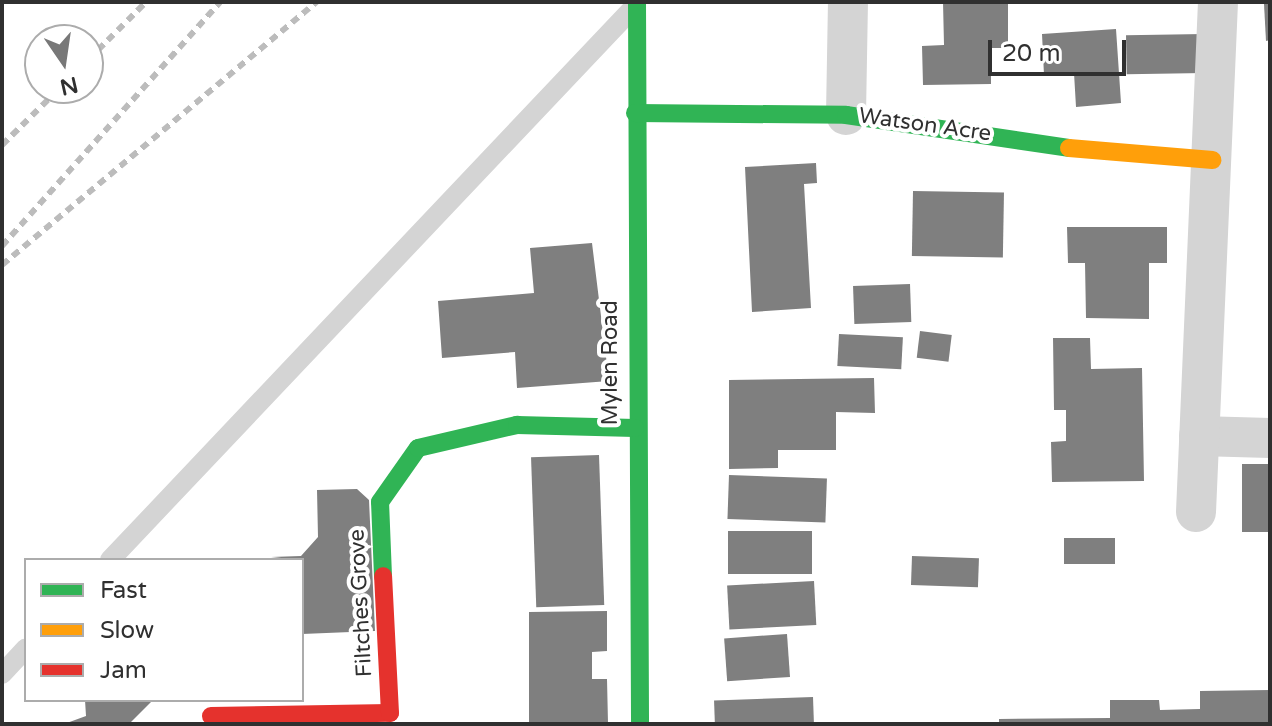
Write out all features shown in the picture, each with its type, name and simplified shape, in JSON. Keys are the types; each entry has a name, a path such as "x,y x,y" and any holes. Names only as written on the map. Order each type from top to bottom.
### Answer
{"street":[{"path":"846,115 848,2"},
{"path":"1196,512 1218,2"},
{"name":"Mylen Road","path":"636,3 635,428 640,724"},
{"name":"Watson Acre","path":"635,113 846,115 1126,156 1213,160"},
{"name":"Filtches Grove","path":"211,716 390,713 380,502 418,448 517,425 635,428"},
{"path":"1199,436 1270,438"}],"lane":[{"path":"112,558 636,3"},
{"path":"2,674 24,650"}],"building":[{"path":"943,2 1008,2 1008,48 991,48 991,84 923,85 922,46 944,45"},
{"path":"1264,4 1270,4 1270,40 1266,41"},
{"path":"1116,29 1121,103 1076,107 1074,73 1044,75 1042,34"},
{"path":"1204,34 1205,73 1127,74 1126,35"},
{"path":"816,163 817,183 804,184 811,308 752,312 745,167"},
{"path":"913,191 1004,193 1003,258 912,256"},
{"path":"1067,227 1167,227 1167,263 1149,263 1149,319 1086,318 1085,263 1068,263"},
{"path":"592,243 609,381 517,388 515,352 442,358 438,301 534,293 530,248"},
{"path":"910,284 911,322 854,324 853,286"},
{"path":"920,331 952,335 948,362 917,358"},
{"path":"839,334 903,337 901,369 837,366"},
{"path":"1053,338 1090,338 1091,369 1142,368 1144,481 1052,482 1051,442 1066,441 1066,410 1054,410"},
{"path":"874,378 875,413 836,412 836,450 778,450 778,468 729,469 729,380"},
{"path":"599,455 604,605 536,607 531,457"},
{"path":"1242,464 1270,464 1270,532 1242,532"},
{"path":"729,475 827,478 825,522 727,519"},
{"path":"357,489 369,500 375,631 304,634 304,558 271,557 301,556 318,537 317,490"},
{"path":"728,531 812,531 812,574 728,574"},
{"path":"1064,538 1115,538 1115,564 1064,564"},
{"path":"912,556 979,558 978,587 911,585"},
{"path":"814,581 816,625 729,629 727,586"},
{"path":"607,611 607,651 592,652 592,679 607,679 608,723 529,724 529,612"},
{"path":"787,634 790,677 727,681 724,638"},
{"path":"1270,690 1270,724 999,724 999,719 1110,718 1110,700 1159,700 1160,710 1200,709 1200,691"},
{"path":"813,697 814,724 715,724 714,700"},
{"path":"85,702 151,702 129,724 64,724 86,716"}],"railway":[{"path":"104,44 146,2"},
{"path":"2,246 220,2"},
{"path":"2,265 316,2"},
{"path":"2,145 44,104"}],"traffic: fast":[{"path":"637,2 640,724"},
{"path":"635,113 846,115 1069,148"},
{"path":"383,576 380,502 418,448 517,425 635,428"}],"traffic: slow":[{"path":"1069,148 1213,160"}],"traffic: jam":[{"path":"211,716 390,713 383,576"}]}
